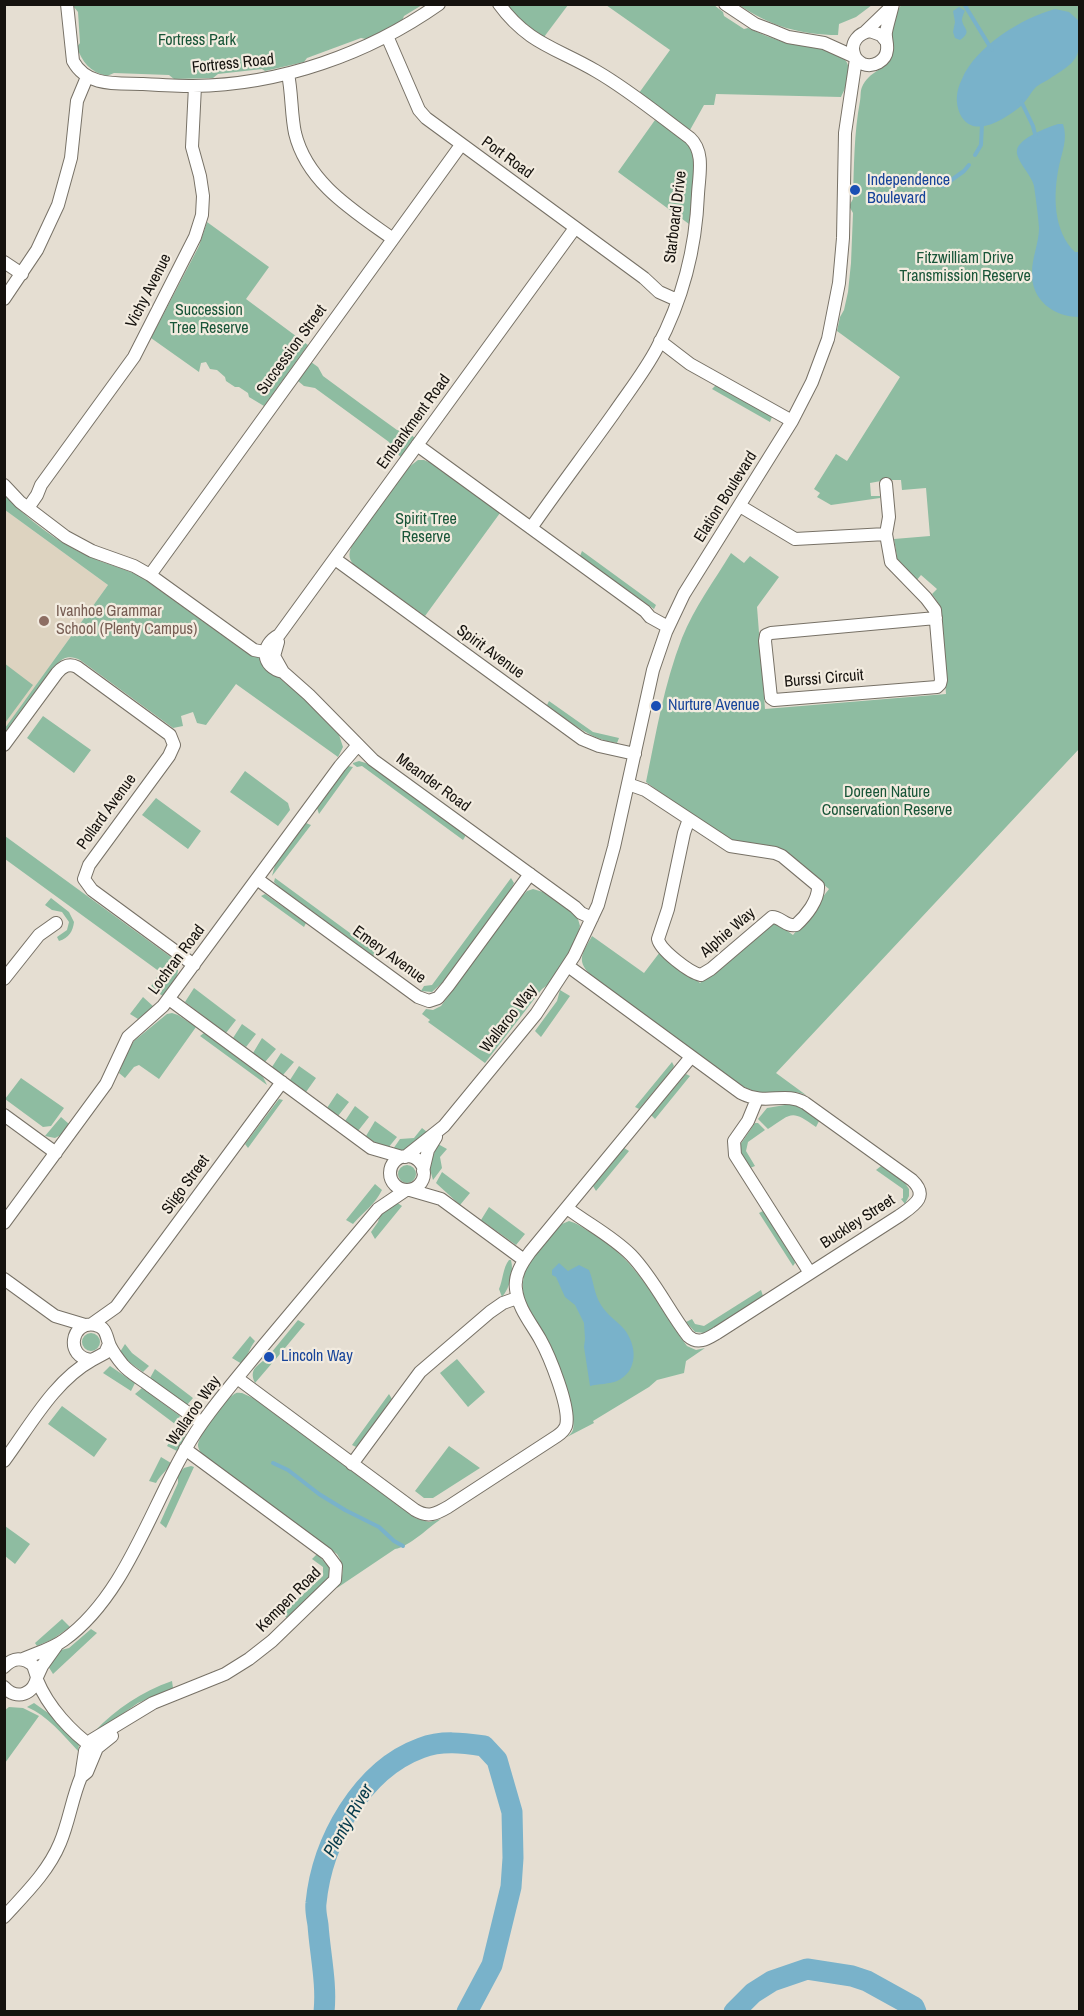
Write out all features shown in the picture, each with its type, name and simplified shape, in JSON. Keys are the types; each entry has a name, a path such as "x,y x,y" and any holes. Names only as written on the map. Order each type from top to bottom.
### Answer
{"street":[{"name":"Fortress Road","path":"87,77 111,83 195,86 288,74 336,58 387,36 439,4"},
{"name":"Starboard Drive","path":"499,4 521,30 603,75 690,138 696,145 699,161 696,221 690,258 679,295 658,346 635,384 531,528"},
{"path":"725,4 755,24 788,37 824,43 856,58 865,65 879,63 886,55 885,40 893,4"},
{"path":"856,58 853,48 856,38 893,4"},
{"path":"4,300 44,237 60,197 73,150 77,101 87,77 73,61 69,38 69,7"},
{"path":"824,43 862,33 876,32 885,40"},
{"name":"Port Road","path":"387,36 422,114 644,278 679,295"},
{"name":"Elation Boulevard","path":"593,916 608,873 653,670 669,623 684,594 792,422 821,360 837,301 843,238 845,133 853,91 856,58"},
{"name":"Elation Boulevard","path":"853,91 865,73 874,65"},
{"path":"288,74 295,131 301,150 312,171 329,190 393,239"},
{"name":"Vichy Avenue","path":"25,506 32,491 41,485 134,357 195,237 202,215 203,196 192,147 195,86"},
{"name":"Succession Street","path":"150,574 461,145"},
{"name":"Embankment Road","path":"271,651 279,635 575,228"},
{"path":"4,262 22,274"},
{"path":"658,346 792,422"},
{"path":"417,445 645,611 669,623"},
{"name":"Burssi Circuit","path":"886,484 889,517 886,534 891,562 931,604 936,618 940,684 937,687 774,700 771,698 766,635 936,618"},
{"name":"Meander Road","path":"4,485 25,506 66,537 83,547 150,574 254,650 271,651 269,664 273,669 283,672 309,694 358,745 390,773 575,906 581,913 593,916"},
{"path":"740,506 795,539 886,534"},
{"name":"Spirit Avenue","path":"335,559 574,733 599,746 635,754"},
{"name":"Pollard Avenue","path":"4,745 57,673 69,665 78,667 162,728 172,739 174,746 169,756 89,865 84,879 92,890 194,965"},
{"name":"Lochran Road","path":"4,1223 106,1084 128,1037 158,1012 169,999 340,766 358,745"},
{"name":"Alphie Way","path":"628,784 645,790 730,846 782,856 815,882 818,891 815,900 796,925 788,925 772,917 702,975 694,973 665,951 658,939 668,909 689,819"},
{"name":"Emery Avenue","path":"257,879 418,997 429,1001 438,998 448,986 530,874"},
{"name":"Wallaroo Way","path":"423,1172 428,1150 438,1133 520,1034 548,996 568,966 593,916"},
{"path":"4,979 39,934 56,923"},
{"name":"Buckley Street","path":"567,1208 614,1240 631,1255 646,1273 685,1332 693,1340 700,1341 911,1208 920,1197 920,1191 915,1183 805,1102 791,1098 757,1099 735,1089 568,966"},
{"path":"169,999 371,1148 396,1186 441,1199"},
{"path":"237,1378 415,1510 424,1514 431,1515 448,1507 561,1433 566,1427 566,1420 554,1371 545,1349 517,1298 516,1280 524,1260 691,1057"},
{"name":"Sligo Street","path":"89,1325 116,1307 282,1082"},
{"path":"757,1099 748,1121 734,1141 735,1155 810,1273"},
{"path":"4,1115 56,1153"},
{"name":"Wallaroo Way","path":"404,1157 438,1133"},
{"path":"371,1148 415,1159 441,1199 524,1260"},
{"path":"390,1175 393,1164 404,1157"},
{"path":"408,1190 420,1184 423,1172"},
{"name":"Wallaroo Way","path":"378,1209 390,1175"},
{"name":"Wallaroo Way","path":"15,1695 32,1690 42,1666 57,1644 85,1621 114,1584 143,1533 185,1449 237,1378 378,1209 408,1190"},
{"path":"4,1279 55,1316 74,1344 76,1352 83,1358 95,1359 125,1368 202,1423"},
{"path":"352,1464 420,1372 490,1312 503,1303 517,1298"},
{"name":"Sligo Street","path":"109,1342 116,1307"},
{"path":"55,1316 100,1327 125,1368"},
{"path":"62,1382 71,1360 76,1333 89,1325"},
{"path":"4,1461 62,1382 80,1367 105,1353 109,1342"},
{"name":"Kempen Road","path":"4,1917 43,1873 56,1852 81,1777 87,1772 92,1747 114,1734 118,1726 153,1703 212,1681 249,1659 327,1590 336,1577 336,1566 327,1554 185,1449"},
{"name":"Wallaroo Way","path":"4,1667 14,1660 57,1644"},
{"path":"4,1652 33,1665 50,1704 92,1747"},
{"path":"4,1687 15,1695 50,1704"}],"shaded area":[{"name":"Ivanhoe Grammar School (Plenty Campus)","path":"5,510 108,585 5,728"}],"green space":[{"name":"Fortress Park","path":"75,4 422,5 404,16 402,21 366,39 361,38 307,58 304,62 265,71 262,69 218,74 213,78 174,79 169,75 114,73 107,76 91,69 84,62 77,47 80,43 78,12 74,7"},
{"path":"506,5 568,5 544,37 522,22"},
{"path":"606,5 714,5 723,12 724,16 744,29 748,28 783,42 826,50 841,56 848,65 847,84 841,97 716,94 714,105 704,105 690,130 639,93 670,50"},
{"path":"739,5 872,5 856,17 839,24 838,35 824,35 774,24"},
{"path":"901,5 1079,5 1079,749 776,1073 806,1095 793,1092 760,1092 744,1087 730,1078 590,974 585,969 582,955 592,936 644,973 660,952 700,983 775,922 793,935 829,889 779,848 730,842 646,782 665,691 682,638 698,605 731,553 744,563 750,556 779,577 757,607 765,709 946,694 939,604 932,594 937,589 921,575 916,581 895,557 897,557 894,539 930,536 926,488 902,490 901,480 881,480 870,483 871,496 880,496 880,498 831,505 817,497 820,493 814,489 836,454 847,461 900,377 837,331 848,292 851,263 853,213 849,206 853,199 855,137 861,91 869,77 891,58 893,52 892,27"},
{"path":"655,120 683,139 692,153 693,184 689,224 618,172"},
{"name":"Succession Tree Reserve","path":"207,222 269,267 246,299 308,345 264,406 249,397 248,393 239,387 226,381 217,370 210,369 206,362 201,363 199,372 151,338 199,246"},
{"path":"311,362 318,367 323,376 361,404 397,430 409,433 415,438 401,457 389,442 315,388 304,386 298,381"},
{"path":"716,385 772,417 770,422 712,389"},
{"name":"Spirit Tree Reserve","path":"418,460 431,463 500,513 425,616 354,565 350,557 354,542 409,467"},
{"path":"5,495 23,513 65,544 94,559 140,576 244,651 259,656 266,667 300,695 339,735 343,747 338,757 236,684 206,725 197,723 193,712 181,716 183,726 173,728 80,660 70,657 61,660 56,665 5,736 5,728 108,585 5,510"},
{"path":"582,551 656,605 654,609 580,556"},
{"path":"4,663 33,685 5,723 4,723"},
{"path":"549,701 593,732 619,738 617,743 597,738 580,728 547,705"},
{"path":"43,716 91,750 74,773 27,738"},
{"path":"359,761 369,764 466,835 463,840 362,766 357,767 353,764"},
{"path":"348,766 353,767 319,814 317,808"},
{"path":"245,771 288,803 290,810 278,826 230,792"},
{"path":"156,798 201,831 188,849 142,815"},
{"path":"306,823 311,825 272,876 275,865"},
{"path":"5,836 175,960 177,975 163,996 150,988 160,972 5,859"},
{"path":"275,878 380,955 375,957 278,886 274,882"},
{"path":"511,878 514,883 511,889 443,982 432,992 421,991 424,986 432,985"},
{"path":"533,889 543,892 574,914 580,926 569,953 549,984 542,989 485,1063 428,1022 430,1020 422,1014 426,1009 433,1010 441,1006 520,898"},
{"path":"265,894 306,923 304,927 261,896"},
{"path":"51,898 69,912 74,922 70,934 59,941 57,937 67,930 69,922 62,912 52,910 45,905"},
{"path":"194,988 236,1020 226,1033 185,1002"},
{"path":"560,990 570,996 541,1037 535,1031 557,1001"},
{"path":"143,997 154,1007 138,1019 130,1014"},
{"path":"172,1013 196,1027 159,1079 139,1065 134,1067 125,1078 119,1073 134,1041 167,1014"},
{"path":"242,1024 256,1034 246,1047 233,1038"},
{"path":"204,1033 263,1077 267,1085 200,1036"},
{"path":"262,1038 276,1049 265,1062 253,1053"},
{"path":"281,1053 294,1062 283,1075 272,1067"},
{"path":"672,1062 674,1066 671,1071 639,1109 635,1107"},
{"path":"299,1066 316,1078 306,1092 290,1080"},
{"path":"686,1074 690,1076 655,1119 651,1115"},
{"path":"21,1078 64,1108 51,1126 43,1127 5,1099"},
{"path":"337,1093 349,1102 338,1116 327,1108"},
{"path":"279,1099 283,1100 248,1148 245,1144"},
{"path":"798,1105 819,1121 816,1127 801,1117 792,1115 768,1129 758,1119 767,1108"},
{"path":"355,1106 369,1117 358,1131 345,1121"},
{"path":"61,1117 69,1124 61,1135 55,1138 45,1136"},
{"path":"375,1121 397,1137 388,1148 380,1146 366,1136"},
{"path":"755,1123 765,1130 748,1142 746,1151 755,1166 750,1168 742,1155 740,1145"},
{"path":"422,1128 427,1132 403,1151 393,1149 400,1139 414,1138"},
{"path":"438,1144 447,1149 440,1157 442,1168 433,1180 429,1166"},
{"path":"624,1148 629,1151 596,1191 593,1186"},
{"path":"407,1165 413,1168 416,1174 413,1180 407,1183 401,1180 398,1174 401,1168"},
{"path":"881,1166 905,1183 909,1189 909,1196 905,1204 901,1199 903,1189 876,1170"},
{"path":"442,1172 470,1193 460,1205 436,1183"},
{"path":"375,1184 382,1190 376,1200 353,1224 346,1220"},
{"path":"396,1202 402,1206 375,1239 371,1232 380,1215"},
{"path":"489,1207 525,1234 516,1245 481,1220"},
{"path":"763,1211 794,1260 793,1266 759,1213"},
{"path":"569,1221 590,1232 622,1256 645,1284 687,1346 696,1350 705,1348 686,1361 684,1373 657,1380 593,1421 594,1423 567,1437 573,1431 573,1422 565,1385 552,1348 527,1306 523,1282 531,1260 557,1228"},
{"path":"509,1260 512,1264 511,1279 502,1297 499,1289 505,1266"},
{"path":"761,1290 763,1296 705,1333 695,1332 686,1322 692,1319 695,1324 704,1326"},
{"path":"298,1320 305,1324 275,1360 273,1358 275,1356 271,1353"},
{"path":"91,1333 97,1336 100,1342 97,1348 91,1351 85,1348 82,1342 85,1336"},
{"path":"250,1336 255,1341 242,1364 232,1358"},
{"path":"125,1344 132,1353 149,1366 143,1372 126,1360 120,1352"},
{"path":"267,1357 273,1362 255,1383 254,1371"},
{"path":"457,1359 485,1392 468,1407 440,1373"},
{"path":"110,1366 135,1383 131,1391 103,1373"},
{"path":"155,1369 193,1398 187,1405 150,1378"},
{"path":"142,1388 180,1416 175,1424 135,1394"},
{"path":"242,1393 253,1398 415,1518 429,1522 441,1519 413,1541 395,1549 337,1588 343,1571 337,1554 199,1450 199,1441 218,1411 233,1395"},
{"path":"389,1394 392,1399 361,1442 356,1447 352,1445"},
{"path":"62,1406 107,1439 94,1457 48,1424"},
{"path":"184,1419 187,1432 177,1451 167,1446"},
{"path":"449,1446 480,1468 433,1498 424,1498 415,1491"},
{"path":"161,1457 171,1463 156,1483 149,1481"},
{"path":"194,1467 166,1528 160,1523 178,1483 178,1474 184,1468"},
{"path":"5,1526 30,1544 15,1564 5,1556"},
{"path":"317,1554 329,1567 329,1577 287,1618 282,1614 323,1576 323,1567 312,1559"},
{"path":"62,1619 70,1627 53,1639 37,1646 35,1643"},
{"path":"91,1629 97,1633 53,1674 48,1666 61,1650 69,1648"},
{"path":"172,1681 173,1688 138,1703 94,1732 130,1702"},
{"path":"34,1703 51,1715 79,1745 78,1751 48,1720 27,1707"},
{"path":"9,1707 23,1708 39,1716 5,1763 5,1710"}],"water":[{"path":"959,7 965,11 962,20 967,32 960,40 955,38 953,32 955,22 953,11"},
{"path":"1055,9 1069,12 1079,21 1079,48 1074,60 1062,71 1036,87 1022,105 1008,116 981,126 973,126 966,122 958,110 957,92 969,67 978,55 1015,26"},
{"path":"1063,124 1065,135 1057,177 1056,212 1062,234 1075,252 1079,252 1079,317 1053,310 1040,299 1035,291 1032,273 1039,228 1034,186 1017,154 1019,146 1028,137"},
{"path":"559,1263 568,1271 579,1265 589,1270 601,1305 628,1335 634,1357 629,1371 617,1381 590,1386 584,1347 584,1323 575,1305 565,1297 556,1277 552,1275 552,1270"}],"waterway":[{"path":"964,4 992,50"},
{"path":"1021,101 1036,138"},
{"path":"975,155 981,145 982,124"},
{"path":"943,186 969,165"},
{"path":"273,1463 288,1470 319,1494 345,1510 379,1527 403,1546"},
{"name":"Plenty River","path":"324,2012 324,1979 316,1906 326,1856 336,1833 348,1811 380,1773 400,1758 421,1748 452,1743 484,1746 497,1760 512,1812 511,1887 492,1965 467,2012"},
{"name":"Plenty River","path":"734,2012 753,1993 772,1981 807,1969 852,1976 867,1981 914,2007 916,2012"}],"place":[{"name":"Independence Boulevard","path":"855,190"},
{"name":"Ivanhoe Grammar School (Plenty Campus)","path":"44,621"},
{"name":"Nurture Avenue","path":"656,706"},
{"name":"Lincoln Way","path":"269,1357"}],"park label":[{"name":"Fitzwilliam Drive Transmission Reserve","path":"965,268"},
{"name":"Doreen Nature Conservation Reserve","path":"887,802"}]}
